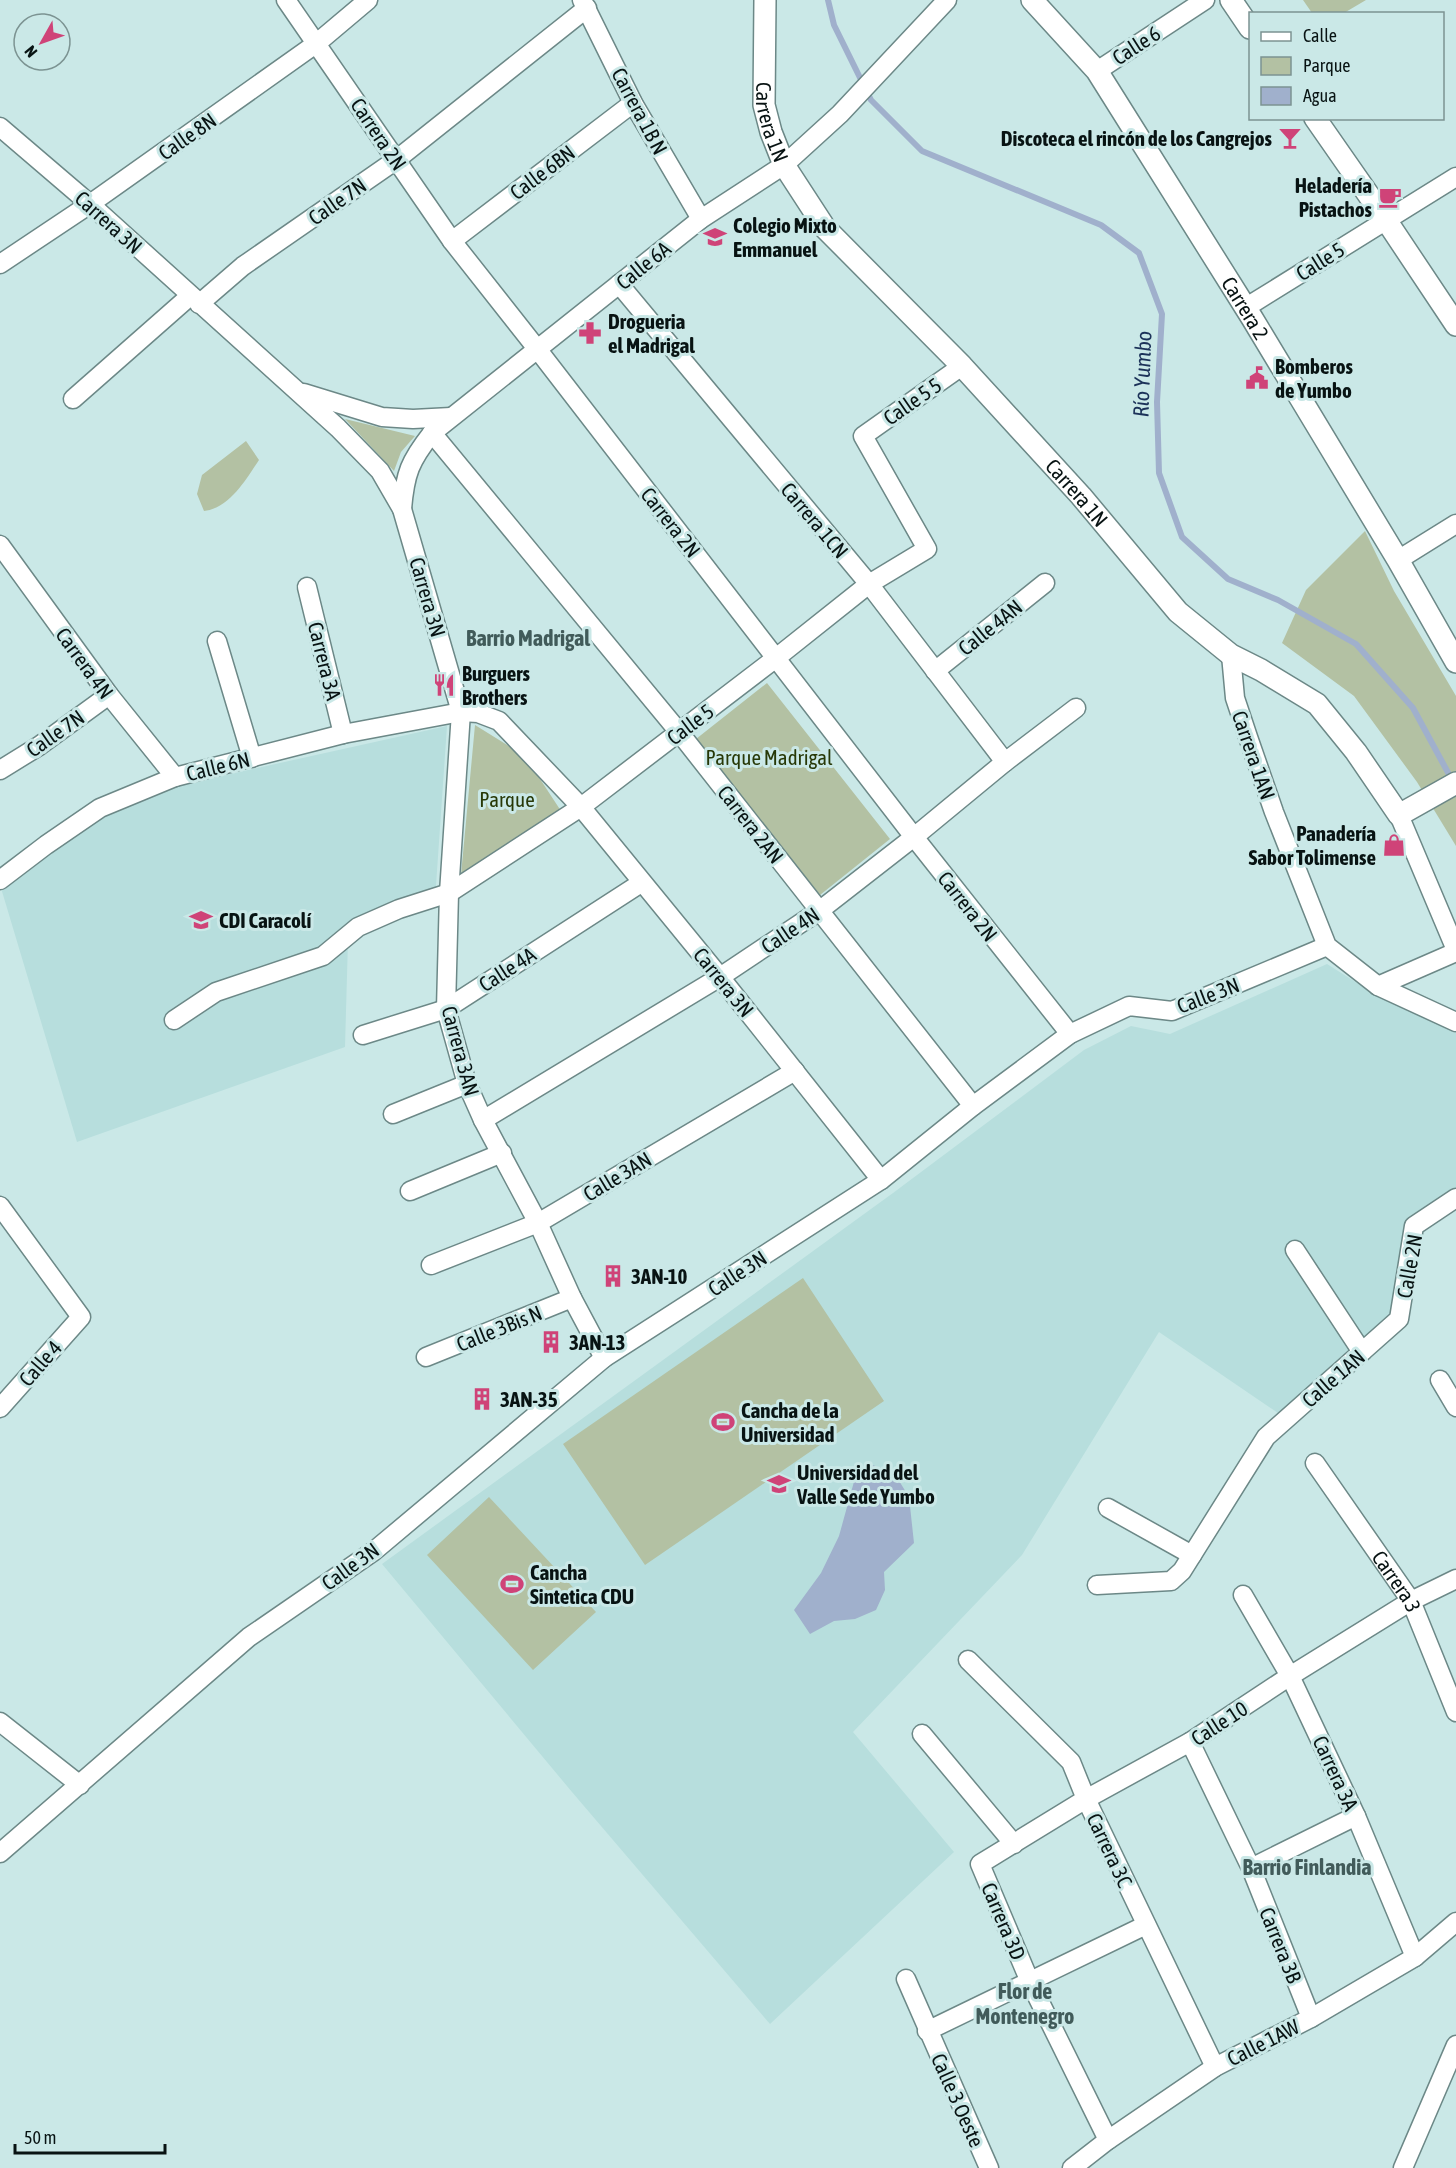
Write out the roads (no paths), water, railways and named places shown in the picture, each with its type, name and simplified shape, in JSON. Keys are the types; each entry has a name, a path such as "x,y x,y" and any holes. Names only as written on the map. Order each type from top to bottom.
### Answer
{"street":[{"name":"Carrera 2N","path":"286,0 452,241 914,837 1070,1034"},
{"name":"Calle 8N","path":"0,264 90,204 317,44 368,0"},
{"name":"Carrera 1N","path":"765,0 764,105 771,132 784,165 825,228 962,366 1081,496 1178,612 1231,655 1261,670 1317,704 1403,813 1456,951"},
{"path":"784,165 840,114 947,0"},
{"name":"Carrera 2","path":"1032,0 1097,71 1245,308 1398,560 1456,662"},
{"name":"Calle 6","path":"1097,71 1205,0"},
{"path":"1231,0 1249,25"},
{"name":"Carrera 1B N","path":"585,4 633,103 701,219"},
{"name":"Calle 7N","path":"73,399 194,300 396,159 585,4"},
{"name":"Calle 6BN","path":"452,241 633,103"},
{"path":"1316,120 1456,325"},
{"name":"Carrera 3N","path":"0,127 90,204 338,428 380,471 402,509 461,712 478,713 499,721 581,807 881,1180"},
{"name":"Calle 6A","path":"402,509 404,481 415,455 432,433 701,219 784,165"},
{"name":"Calle 5","path":"1245,308 1456,177"},
{"name":"Carrera 1CN","path":"619,284 868,584 1005,762"},
{"name":"Calle 5 5","path":"927,549 863,436 962,366"},
{"path":"294,390 339,406 382,417 413,419 451,417"},
{"name":"Carrera 2AN","path":"432,433 679,732 973,1106"},
{"path":"1398,560 1456,524"},
{"name":"Carrera 4N","path":"0,545 109,695 175,777"},
{"name":"Calle 5","path":"174,1020 216,992 323,957 358,927 399,909 449,893 581,807 776,658 868,584 927,549"},
{"name":"Calle 4AN","path":"935,671 1045,583"},
{"name":"Carrera 3A","path":"307,587 343,734"},
{"path":"217,641 252,758"},
{"name":"Carrera 1AN","path":"1231,655 1235,698 1241,718 1274,812 1327,946"},
{"name":"Calle 7N","path":"0,770 39,746 109,695"},
{"name":"Calle 4N","path":"483,1120 720,977 819,911 1076,708"},
{"name":"Calle 6N","path":"0,880 100,808 175,777 343,734 461,712"},
{"name":"Carrera 3AN","path":"461,712 449,893 446,1009 467,1084 483,1120 502,1152 572,1298 604,1358"},
{"path":"1403,813 1456,783"},
{"name":"Calle 4A","path":"363,1035 446,1009 641,883"},
{"path":"1327,946 1378,986 1456,1022"},
{"name":"Calle 3N","path":"0,1853 249,1637 374,1551 604,1358 881,1180 973,1106 1070,1034 1129,1006 1172,1011 1327,946"},
{"path":"1378,986 1456,951"},
{"name":"Calle 3AN","path":"431,1265 538,1223 795,1071"},
{"path":"393,1114 467,1084"},
{"path":"410,1191 502,1152"},
{"name":"Calle 2N","path":"1399,1319 1414,1226 1456,1198"},
{"name":"Calle 4","path":"0,1206 81,1317 0,1408"},
{"path":"1295,1250 1362,1352"},
{"name":"Calle 3Bis N","path":"426,1357 572,1298"},
{"name":"Calle 1AN","path":"1097,1585 1171,1581 1182,1571 1266,1437 1399,1319"},
{"path":"1440,1380 1456,1407"},
{"name":"Carrera 3","path":"1315,1463 1412,1601 1456,1710"},
{"path":"1108,1508 1192,1555"},
{"name":"Calle 10","path":"980,1864 1086,1799 1190,1742 1290,1676 1412,1601 1456,1579"},
{"name":"Carrera 3A","path":"1243,1595 1290,1676 1356,1816 1415,1957"},
{"name":"Carrera 3C","path":"968,1660 1071,1762 1086,1799 1215,2067"},
{"path":"0,1722 80,1785"},
{"path":"922,1734 1014,1844"},
{"name":"Carrera 3B","path":"1190,1742 1251,1868 1311,2018"},
{"path":"1251,1868 1356,1816"},
{"name":"Carrera 3D","path":"980,1864 1030,1982 1108,2140"},
{"name":"Calle 1AW","path":"1072,2168 1108,2140 1215,2067 1311,2018 1415,1957 1456,1922"},
{"path":"906,1979 927,2031 1146,1925"},
{"name":"Calle 3 Oeste","path":"927,2031 989,2168"},
{"path":"1403,2168 1456,2045"}],"water":[{"path":"872,1465 893,1471 909,1497 914,1543 884,1572 885,1590 876,1610 855,1619 834,1621 810,1634 794,1610 821,1573 839,1536 855,1478"}],"waterway":[{"name":"Río Yumbo","path":"828,0 834,25 871,100 922,151 1101,225 1139,253 1162,314 1157,402 1159,473 1182,537 1228,579 1278,600 1356,644 1413,708 1452,780"}],"place":[{"name":"Discoteca el rincón de los Cangrejos","path":"1290,138"},
{"name":"Heladería Pistachos","path":"1390,197"},
{"name":"Colegio Mixto Emmanuel","path":"715,237"},
{"name":"Drogueria el Madrigal","path":"590,333"},
{"name":"Bomberos de Yumbo","path":"1257,378"},
{"name":"Burguers Brothers","path":"444,685"},
{"name":"Panadería Sabor Tolimense","path":"1394,845"},
{"name":"CDI Caracolí","path":"201,920"},
{"name":"3AN-10","path":"613,1276"},
{"name":"3AN-13","path":"551,1342"},
{"name":"3AN-35","path":"482,1399"},
{"name":"Cancha de la Universidad","path":"723,1422"},
{"name":"Universidad del Valle Sede Yumbo","path":"779,1484"},
{"name":"Cancha Sintetica CDU","path":"512,1584"}],"district":[{"name":"Barrio Madrigal","path":"528,638"},
{"name":"Barrio Finlandia","path":"1307,1867"},
{"name":"Flor de Montenegro","path":"1025,2004"}],"park label":[{"name":"Parque Madrigal","path":"769,757"},
{"name":"Parque","path":"507,799"}]}
